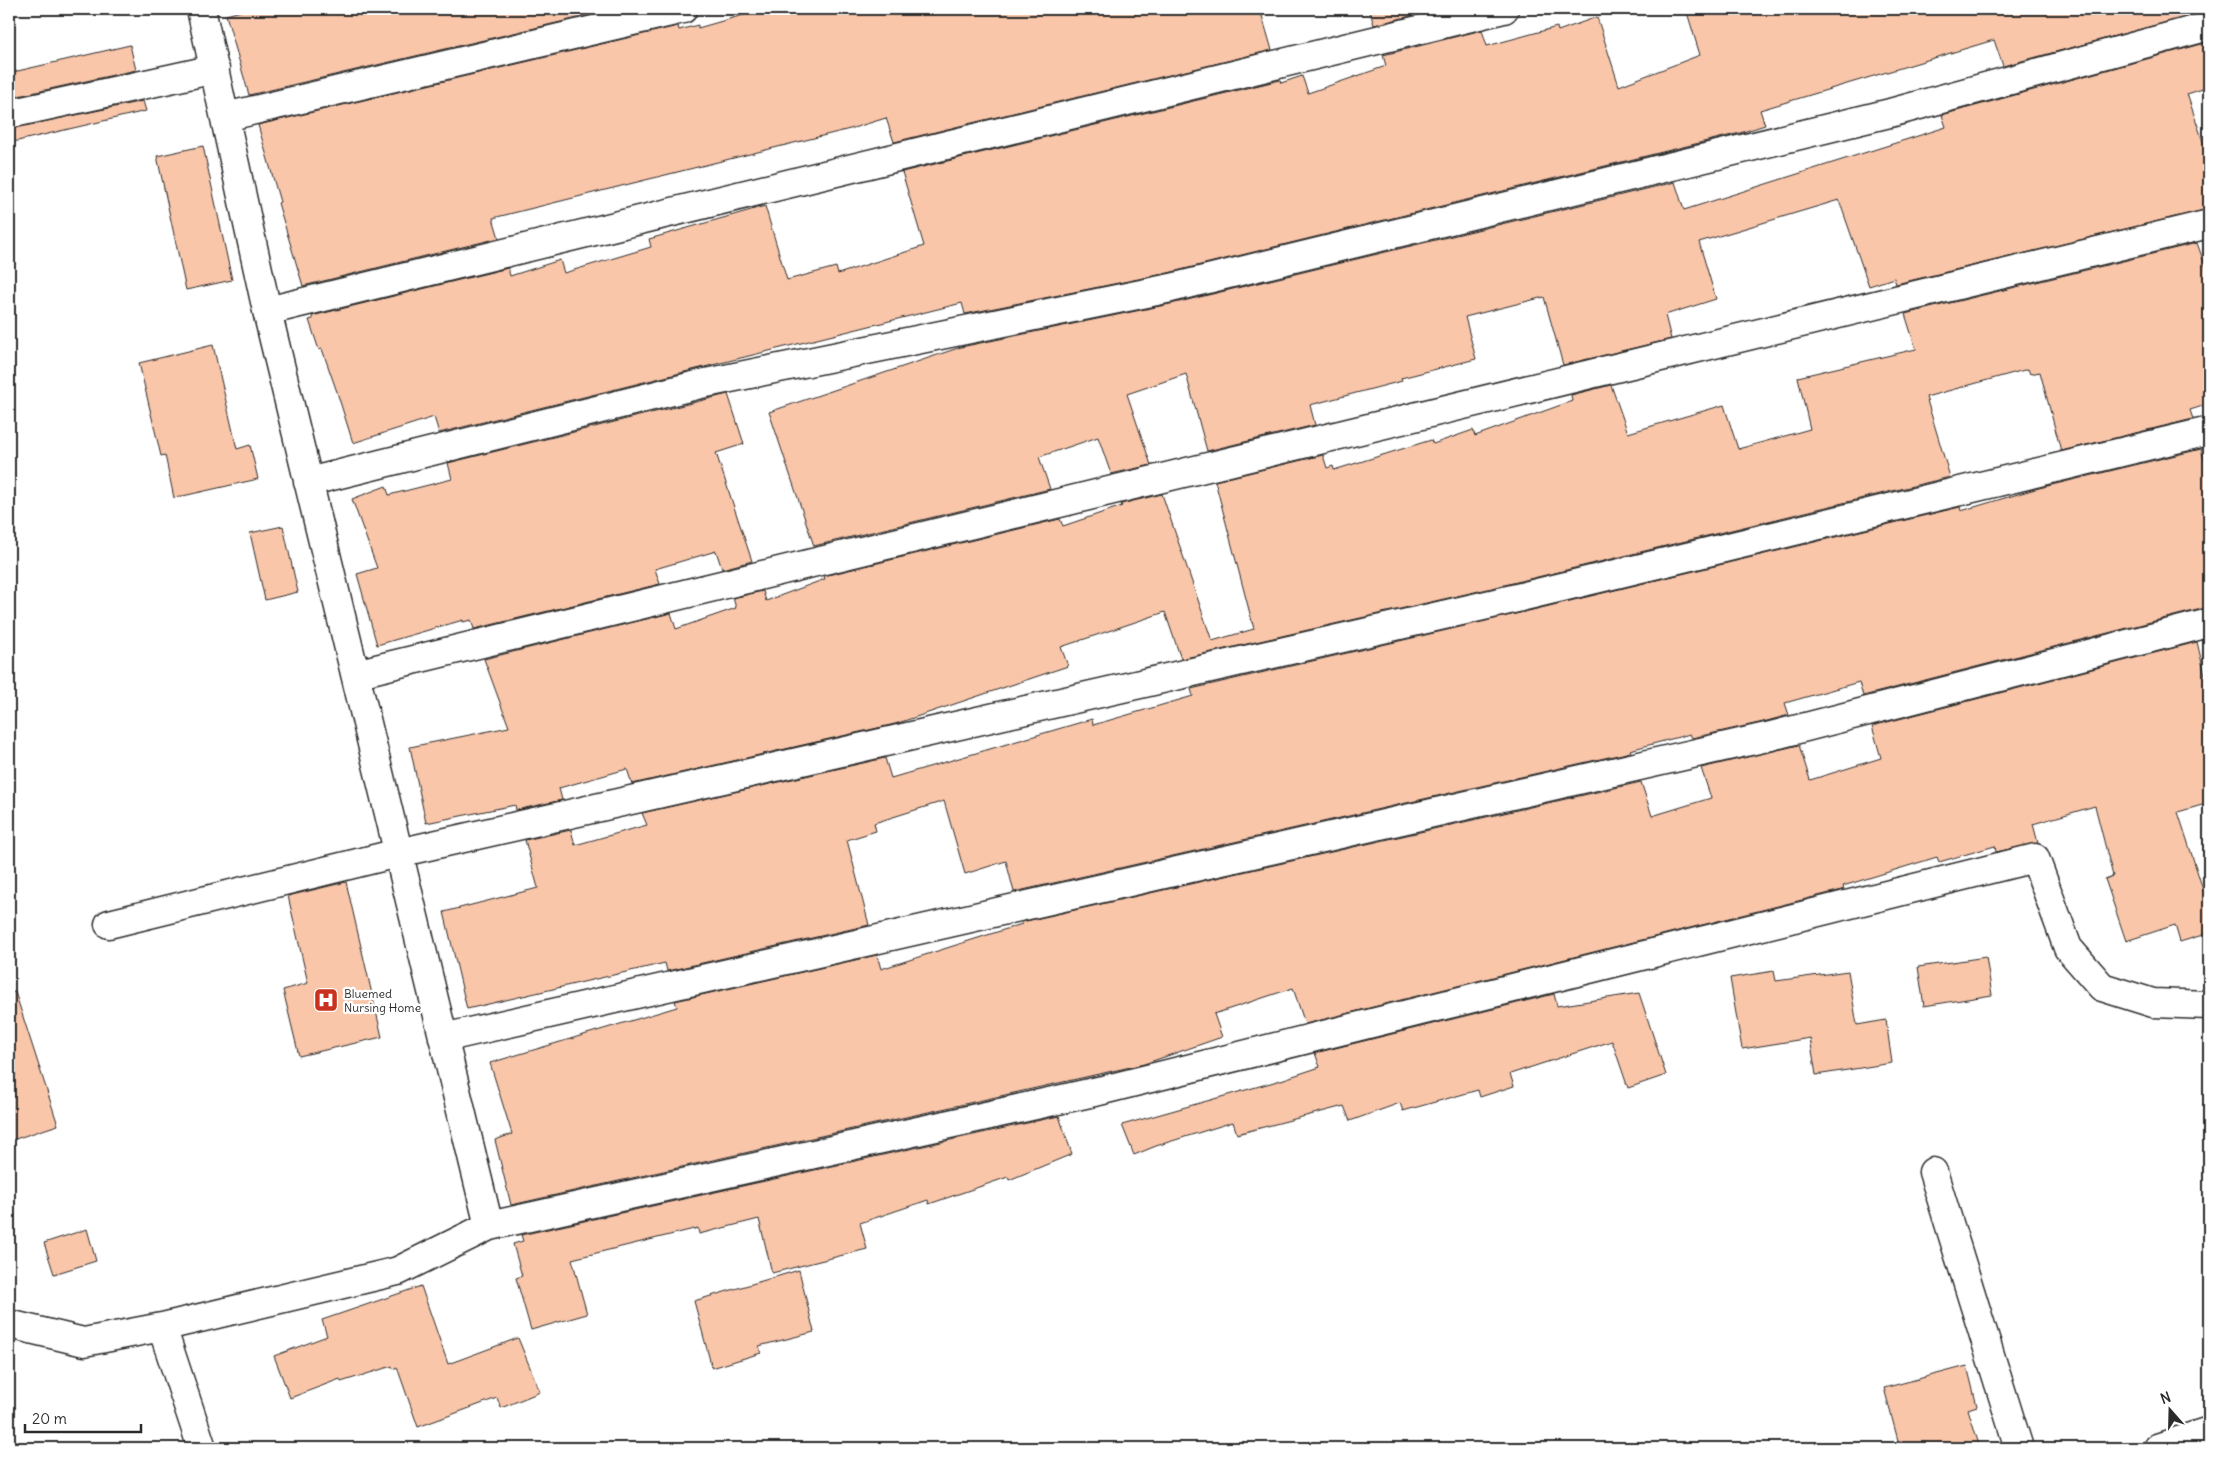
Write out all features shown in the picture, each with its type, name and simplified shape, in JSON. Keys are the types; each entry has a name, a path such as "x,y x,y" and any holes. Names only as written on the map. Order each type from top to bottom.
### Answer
{"street":[{"path":"201,9 267,311 489,1226"},
{"path":"225,117 683,9"},
{"path":"267,311 1504,9"},
{"path":"308,482 701,384 1171,288 1890,113 2209,26"},
{"path":"9,114 214,69"},
{"path":"354,674 2209,224"},
{"path":"109,924 398,853 1496,603 2209,431"},
{"path":"443,1038 1767,737 2209,623"},
{"path":"9,1324 84,1342 162,1327 398,1271 489,1226 1104,1090 2035,858 2068,948 2102,986 2154,1003 2209,1005"},
{"path":"1933,1172 2019,1448"},
{"path":"162,1327 202,1448"},
{"path":"2157,1448 2209,1431"}],"building":[{"path":"248,9 616,9 249,95 226,15"},
{"path":"764,9 1260,9 1272,50 894,142 886,118 850,129 493,218 499,238 303,286 278,203 280,202 258,125 678,26 679,30 698,25 698,28"},
{"path":"1369,9 1439,9 1374,25"},
{"path":"1686,9 2209,9 2209,11 2003,66 1994,40 1760,110 1765,125 1740,133 1168,273 965,314 962,303 439,433 434,417 353,443 322,349 319,350 309,320 313,319 312,316 508,268 510,276 560,260 564,273 651,247 649,239 765,206 787,280 836,267 838,274 924,246 902,172 1280,80 1281,83 1302,76 1308,93 1386,66 1383,55 1482,30 1487,46 1557,27 1558,31 1597,17 1619,86 1700,55"},
{"path":"2209,42 2209,87 2187,94 2209,159 2209,209 1896,284 1894,278 1869,286 1839,200 1699,242 1716,299 1665,315 1671,339 1563,365 1544,297 1465,317 1476,359 1401,378 1402,381 1310,405 1315,425 1207,451 1186,374 1127,394 1151,465 1111,474 1098,437 1039,457 1050,489 814,546 769,412 961,347 1175,303 1675,182 1684,210 1946,127 1942,115"},
{"path":"130,45 136,70 9,98 9,73"},
{"path":"143,101 146,111 9,143 9,129"},
{"path":"203,146 232,280 186,290 157,156"},
{"path":"2197,243 2209,276 2209,404 2190,410 2193,419 2061,451 2040,372 2030,374 2028,369 1926,397 1950,477 1492,588 1181,659 1165,612 1061,647 1068,666 895,724 632,784 627,769 559,788 562,800 516,810 515,805 426,823 410,747 509,727 484,659 671,613 676,629 736,608 733,598 763,591 766,601 825,579 824,576 1060,519 1063,526 1122,506 1121,504 1162,494 1212,641 1254,629 1215,481 1323,455 1327,468 1333,466 1334,470 1431,440 1433,444 1473,430 1475,436 1572,401 1571,395 1611,385 1628,433 1724,405 1738,449 1810,429 1798,377 1916,349 1905,314"},
{"path":"213,345 237,449 250,445 258,479 174,498 165,455 161,456 139,363"},
{"path":"728,394 744,444 716,453 752,561 722,569 716,551 655,569 660,584 474,629 471,620 463,622 463,620 377,645 357,574 377,568 352,499 386,486 389,495 452,479 448,463"},
{"path":"2201,449 2209,476 2209,607 1863,696 1859,682 1785,703 1789,715 1763,722 1692,738 1690,734 1630,750 1631,752 1014,892 1006,861 965,874 944,801 874,823 876,831 847,840 869,925 667,971 665,963 467,1009 444,912 538,888 525,840 571,830 575,845 647,825 642,813 885,758 891,778 1092,719 1093,725 1193,696 1191,689 1499,618 1960,507 1961,511 2035,489"},
{"path":"283,526 298,592 265,600 250,533"},
{"path":"2197,642 2209,692 2209,803 2178,812 2209,908 2209,933 2180,942 2175,925 2126,941 2105,879 2113,876 2095,806 2033,824 2038,843 1996,852 1995,846 1939,862 1937,857 1843,886 1844,889 1838,891 1305,1024 1293,988 1214,1014 1222,1037 1144,1064 511,1205 495,1140 512,1134 490,1063 677,1007 675,1001 877,955 881,969 1022,924 1022,922 1641,782 1652,816 1711,798 1701,768 1799,745 1810,780 1881,758 1872,726"},
{"path":"346,882 382,1037 299,1056 283,990 308,983 288,896"},
{"path":"1986,957 1992,995 1924,1006 1918,967"},
{"path":"1774,971 1776,981 1848,971 1857,1025 1886,1020 1892,1063 1816,1075 1810,1038 1742,1049 1730,978"},
{"path":"15,992 58,1125 9,1141 9,993"},
{"path":"1639,993 1666,1075 1628,1088 1612,1041 1510,1074 1514,1086 1480,1097 1478,1090 1403,1111 1400,1103 1350,1121 1344,1106 1237,1134 1233,1122 1156,1146 1134,1155 1122,1125 1281,1080 1320,1067 1315,1053 1554,994 1557,1006"},
{"path":"1059,1116 1072,1154 1009,1180 1008,1177 929,1204 928,1200 860,1223 867,1249 772,1273 759,1219 699,1234 698,1228 572,1259 587,1314 531,1330 516,1278 522,1276 513,1244 523,1241 521,1235"},
{"path":"87,1229 96,1261 54,1274 44,1243"},
{"path":"799,1270 814,1332 759,1346 761,1353 712,1368 694,1301"},
{"path":"421,1286 448,1364 518,1338 540,1392 501,1408 497,1398 418,1427 397,1367 393,1369 392,1366 341,1382 340,1379 290,1398 274,1356 327,1336 322,1320"},
{"path":"1967,1366 1977,1406 1968,1409 1980,1448 1900,1448 1884,1388"}],"place":[{"name":"Bluemed Nursing Home","path":"326,1000"}]}
